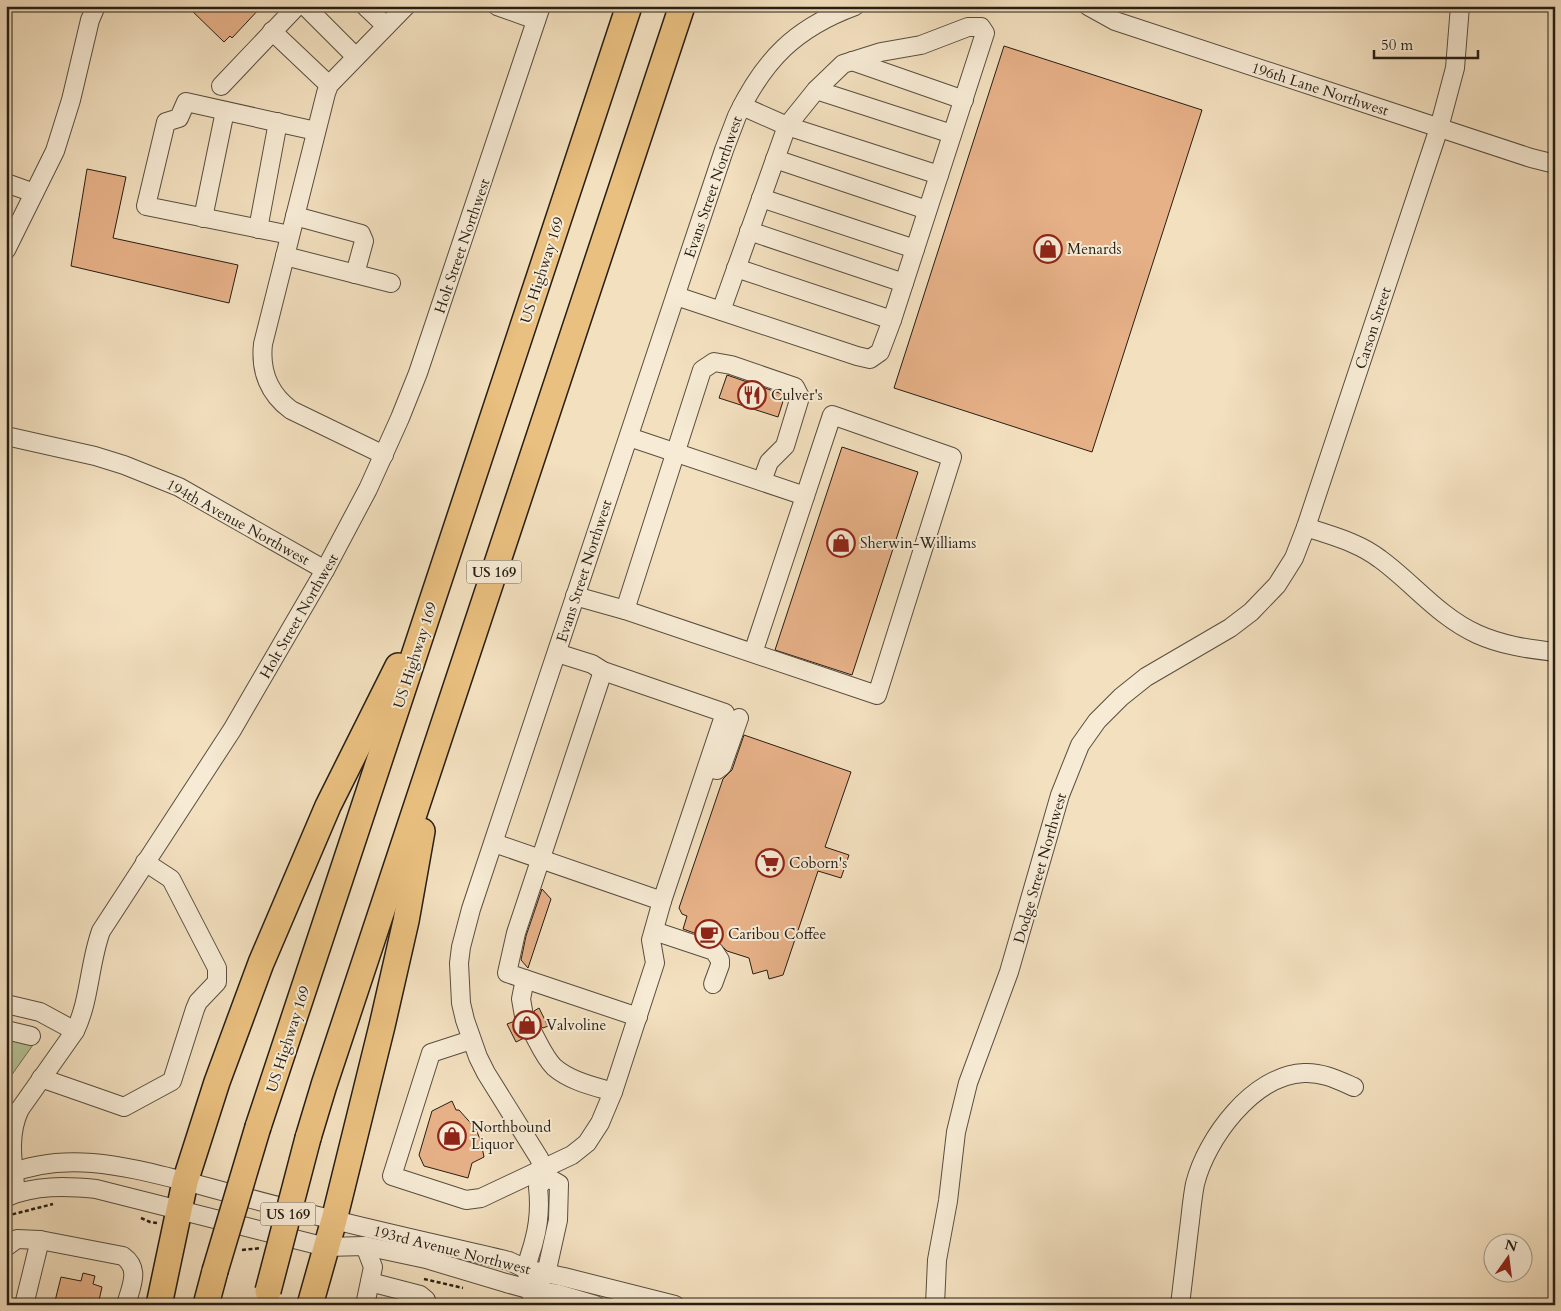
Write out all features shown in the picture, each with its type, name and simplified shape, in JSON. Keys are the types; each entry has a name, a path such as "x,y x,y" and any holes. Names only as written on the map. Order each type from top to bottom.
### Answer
{"highway":[{"name":"US Highway 169","path":"206,1305 258,1128 629,6"},
{"name":"US 169","path":"266,1298 308,1138 327,1076 682,6"},
{"path":"159,1305 185,1182 217,1082 261,963 328,806 438,586"},
{"path":"310,1305 334,1220 406,921 435,750"}],"street":[{"path":"6,250 55,151 64,127 90,20 96,6"},
{"path":"221,86 297,6"},
{"path":"306,6 356,57"},
{"path":"365,6 386,26"},
{"path":"384,455 291,410 280,402 269,387 263,370 262,356 263,344 329,85 406,6"},
{"path":"498,6 539,13"},
{"name":"Evans Street Northwest","path":"532,1297 546,1274 558,1220 559,1184 546,1172 486,1073 471,1040 461,1003 460,948 471,909 730,131 764,69 790,42 822,20 855,6"},
{"name":"196th Lane Northwest","path":"1088,6 1116,21 1531,158 1555,164"},
{"name":"Carson Street","path":"1306,528 1439,128 1455,68 1460,6"},
{"name":"Holt Street Northwest","path":"11,1195 10,1173 13,1125 20,1109 81,1019 101,931 232,730 326,570 384,455 418,374 539,13"},
{"path":"676,296 721,311 857,356 870,359 880,352 985,33 981,28 968,27 921,45 881,52 843,64 816,90 787,126 721,311"},
{"path":"272,32 329,85"},
{"path":"852,61 964,100"},
{"path":"816,90 952,134"},
{"path":"290,235 146,206 166,122 179,118 186,102 316,131"},
{"path":"742,106 787,126 939,175"},
{"path":"203,218 225,111"},
{"path":"258,229 278,122"},
{"path":"775,159 927,210"},
{"path":"6,183 34,193"},
{"path":"761,198 915,249"},
{"path":"295,216 361,234 364,241 355,274"},
{"path":"749,231 904,283"},
{"path":"285,256 391,284"},
{"path":"736,268 892,320"},
{"path":"625,610 702,370 714,362 731,365 795,387 800,397 785,446 768,462 762,481"},
{"path":"575,596 625,610 877,695 952,457 832,415 753,653"},
{"name":"194th Avenue Northwest","path":"6,436 105,459 179,487 326,570"},
{"path":"629,436 805,496"},
{"path":"1306,528 1350,542 1379,558 1446,616 1476,634 1518,648 1555,652"},
{"name":"Dodge Street Northwest","path":"935,1305 937,1260 948,1201 956,1132 968,1083 1010,972 1060,795 1080,745 1097,721 1121,697 1146,677 1230,628 1252,612 1277,585 1294,558 1306,528"},
{"path":"471,1040 431,1053 392,1176 466,1200 481,1198 546,1172 587,1143 600,1123 613,1092 655,964 651,940 662,901 725,713 557,653"},
{"path":"603,671 516,933 506,972 638,1017"},
{"path":"707,768 717,770 722,766 739,718"},
{"path":"494,843 662,901"},
{"path":"41,1078 124,1107 172,1081 198,1002 214,987 218,975 217,968 172,879 145,862"},
{"path":"654,931 714,951 720,960 720,965 713,984"},
{"path":"524,1016 521,999 525,979"},
{"path":"6,1004 40,1012 75,1030"},
{"path":"6,1030 30,1036"},
{"path":"533,1033 547,1058 563,1073 613,1092"},
{"path":"1180,1305 1195,1184 1208,1150 1229,1119 1255,1093 1285,1077 1301,1073 1313,1073 1328,1076 1354,1087"},
{"name":"193rd Avenue Northwest","path":"10,1173 45,1164 80,1161 121,1166 334,1220 509,1261 526,1269 675,1305"},
{"path":"532,1297 526,1269 538,1222 540,1205 538,1187 546,1172"},
{"name":"193rd Avenue Northwest","path":"11,1195 58,1186 112,1192 326,1247 365,1246 426,1259 532,1297 558,1294 595,1305"},
{"path":"6,1247 17,1239 40,1240 123,1256 131,1262 134,1272 126,1305"},
{"path":"24,1305 40,1240"},
{"path":"365,1246 373,1267 365,1305"},
{"path":"370,1282 420,1295 426,1300 427,1305"}],"green space":[{"path":"6,1035 35,1042 6,1083"}],"building":[{"path":"187,6 262,6 232,38 230,36 224,42"},
{"name":"Menards","path":"1004,46 1202,110 1092,452 894,388"},
{"path":"87,169 126,177 113,238 238,265 229,303 71,266"},
{"name":"Culver's","path":"727,375 785,395 778,417 719,398"},
{"path":"842,447 918,472 852,675 775,650"},
{"name":"Coborn's","path":"744,735 851,772 825,847 849,855 841,878 818,871 783,975 769,979 767,970 753,974 749,958 727,951 717,941 683,929 687,916 682,914 679,908 723,779 732,770"},
{"path":"542,889 551,899 528,968 521,960 526,936"},
{"path":"539,1008 548,1026 543,1028 538,1024 532,1023 534,1011"},
{"path":"515,1021 520,1026 525,1026 522,1032 524,1038 516,1042 507,1024"},
{"name":"Northbound Liquor","path":"452,1101 456,1110 459,1110 476,1129 481,1142 484,1157 472,1163 468,1178 424,1166 419,1155 432,1111"},
{"path":"83,1273 95,1276 93,1284 102,1287 98,1305 54,1305 61,1277 81,1281"}],"place":[{"name":"Menards","path":"1048,249"},
{"name":"Culver's","path":"752,395"},
{"name":"Sherwin-Williams","path":"841,543"},
{"name":"Coborn's","path":"770,863"},
{"name":"Caribou Coffee","path":"709,934"},
{"name":"Valvoline","path":"527,1025"},
{"name":"Northbound Liquor","path":"452,1136"}]}
